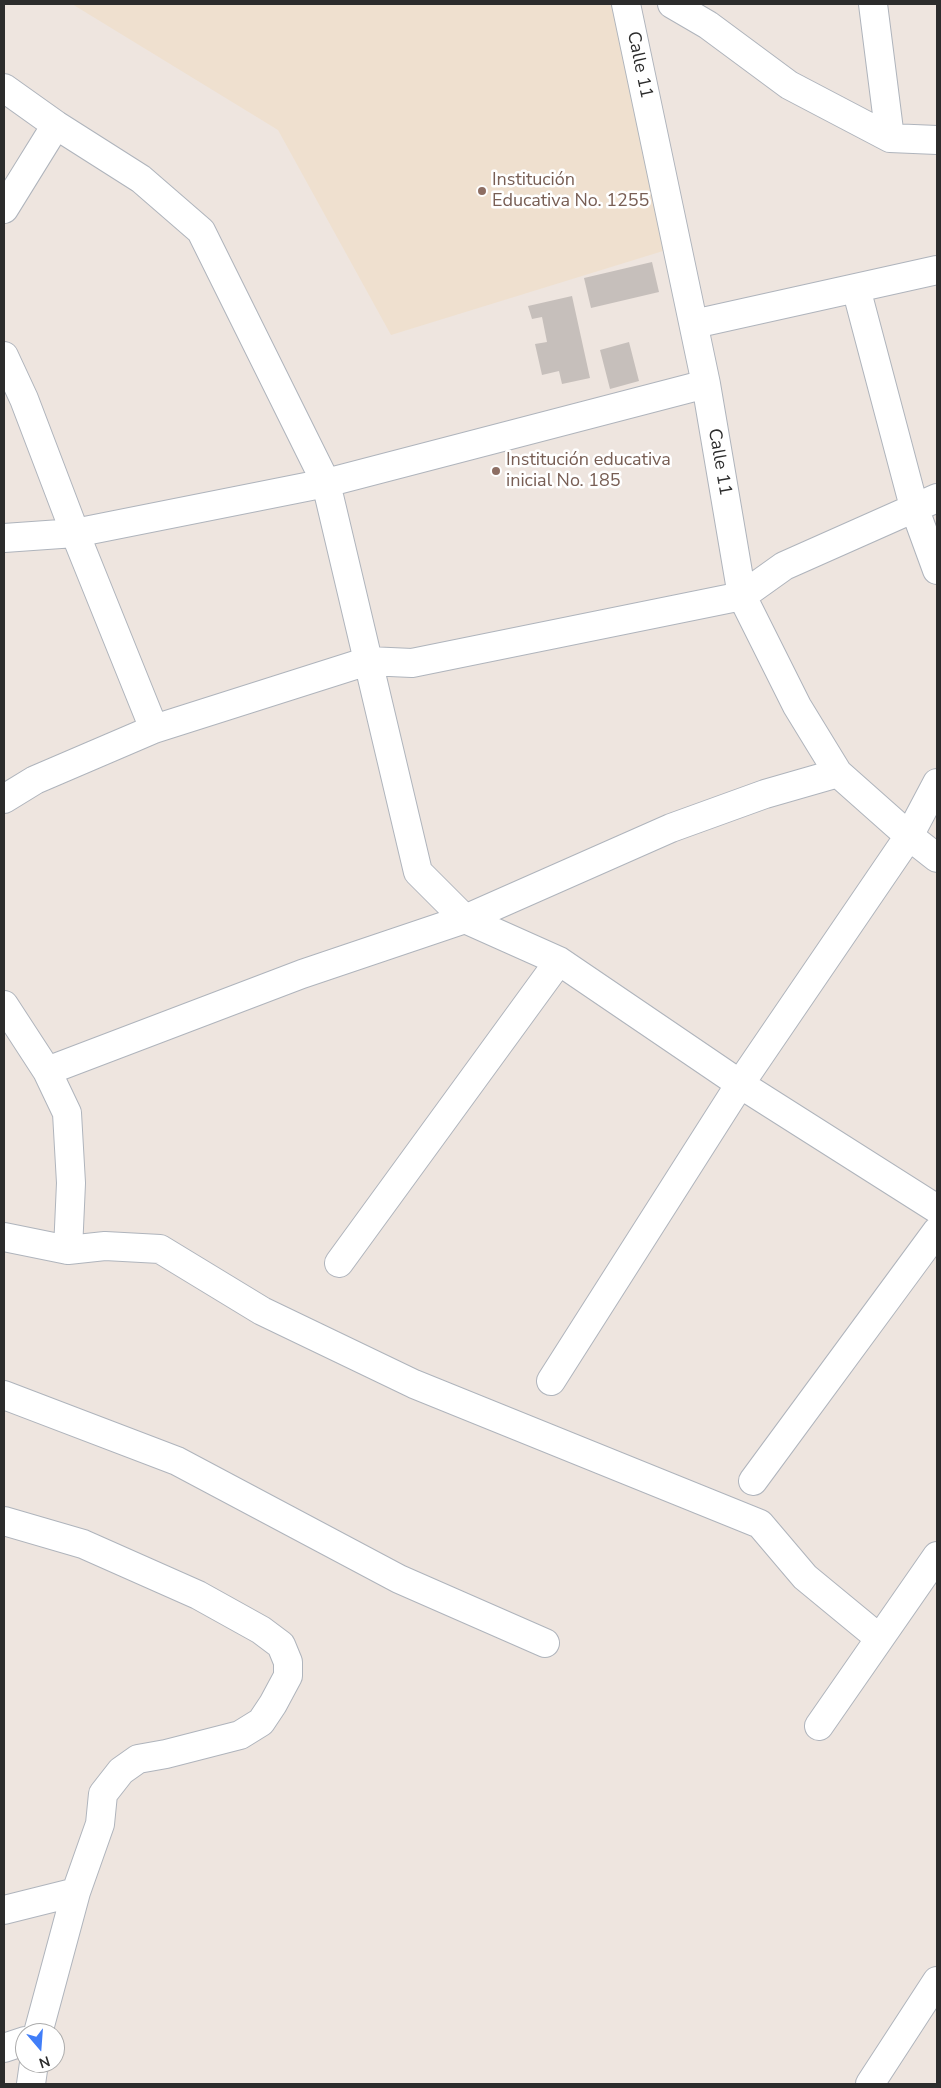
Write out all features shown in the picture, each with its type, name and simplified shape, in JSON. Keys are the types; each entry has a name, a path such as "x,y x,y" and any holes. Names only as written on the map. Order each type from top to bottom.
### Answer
{"street":[{"name":"Calle 11","path":"626,4 706,384 742,596 797,706 838,773 908,836 937,858"},
{"path":"672,4 708,25 789,85 890,138 937,140"},
{"path":"872,4 890,138"},
{"path":"4,88 141,180 202,231 326,483 418,872 465,919 558,961 740,1084 937,1210"},
{"path":"4,209 56,124"},
{"path":"694,324 937,270"},
{"path":"856,288 926,502 937,570"},
{"path":"4,356 24,399 75,533 154,729"},
{"path":"4,538 75,533 326,483 706,384"},
{"path":"4,799 35,780 154,729 368,661 412,663 742,596 784,566 926,502"},
{"path":"47,1071 302,974 465,919 671,828 765,794 838,773"},
{"path":"552,1381 740,1084 908,836 937,783"},
{"path":"339,1263 558,961"},
{"path":"4,1005 47,1071 67,1113 71,1184 68,1250"},
{"path":"753,1481 937,1231"},
{"path":"4,1237 68,1250 105,1246 160,1249 262,1311 414,1384 760,1524 805,1577 879,1638"},
{"path":"4,1395 177,1461 399,1579 545,1643"},
{"path":"4,1521 83,1544 198,1595 261,1630 281,1645 288,1662 288,1676 261,1722 240,1735 166,1754 138,1759 121,1771 103,1794 100,1824 76,1892 41,2023"},
{"path":"819,1726 937,1556"},
{"path":"4,1910 76,1892"},
{"path":"870,2084 937,1981"}],"shaded area":[{"name":"Institución Educativa No. 1255","path":"72,4 615,4 663,251 391,335 278,130"}],"building":[{"path":"652,262 659,292 591,308 584,278"},
{"path":"572,296 590,378 562,384 559,371 542,375 535,344 547,342 542,317 532,319 528,306"},
{"path":"629,342 639,381 610,389 600,350"}],"place":[{"name":"Institución Educativa No. 1255","path":"482,191"},
{"name":"Institución educativa inicial No. 185","path":"496,471"}]}
